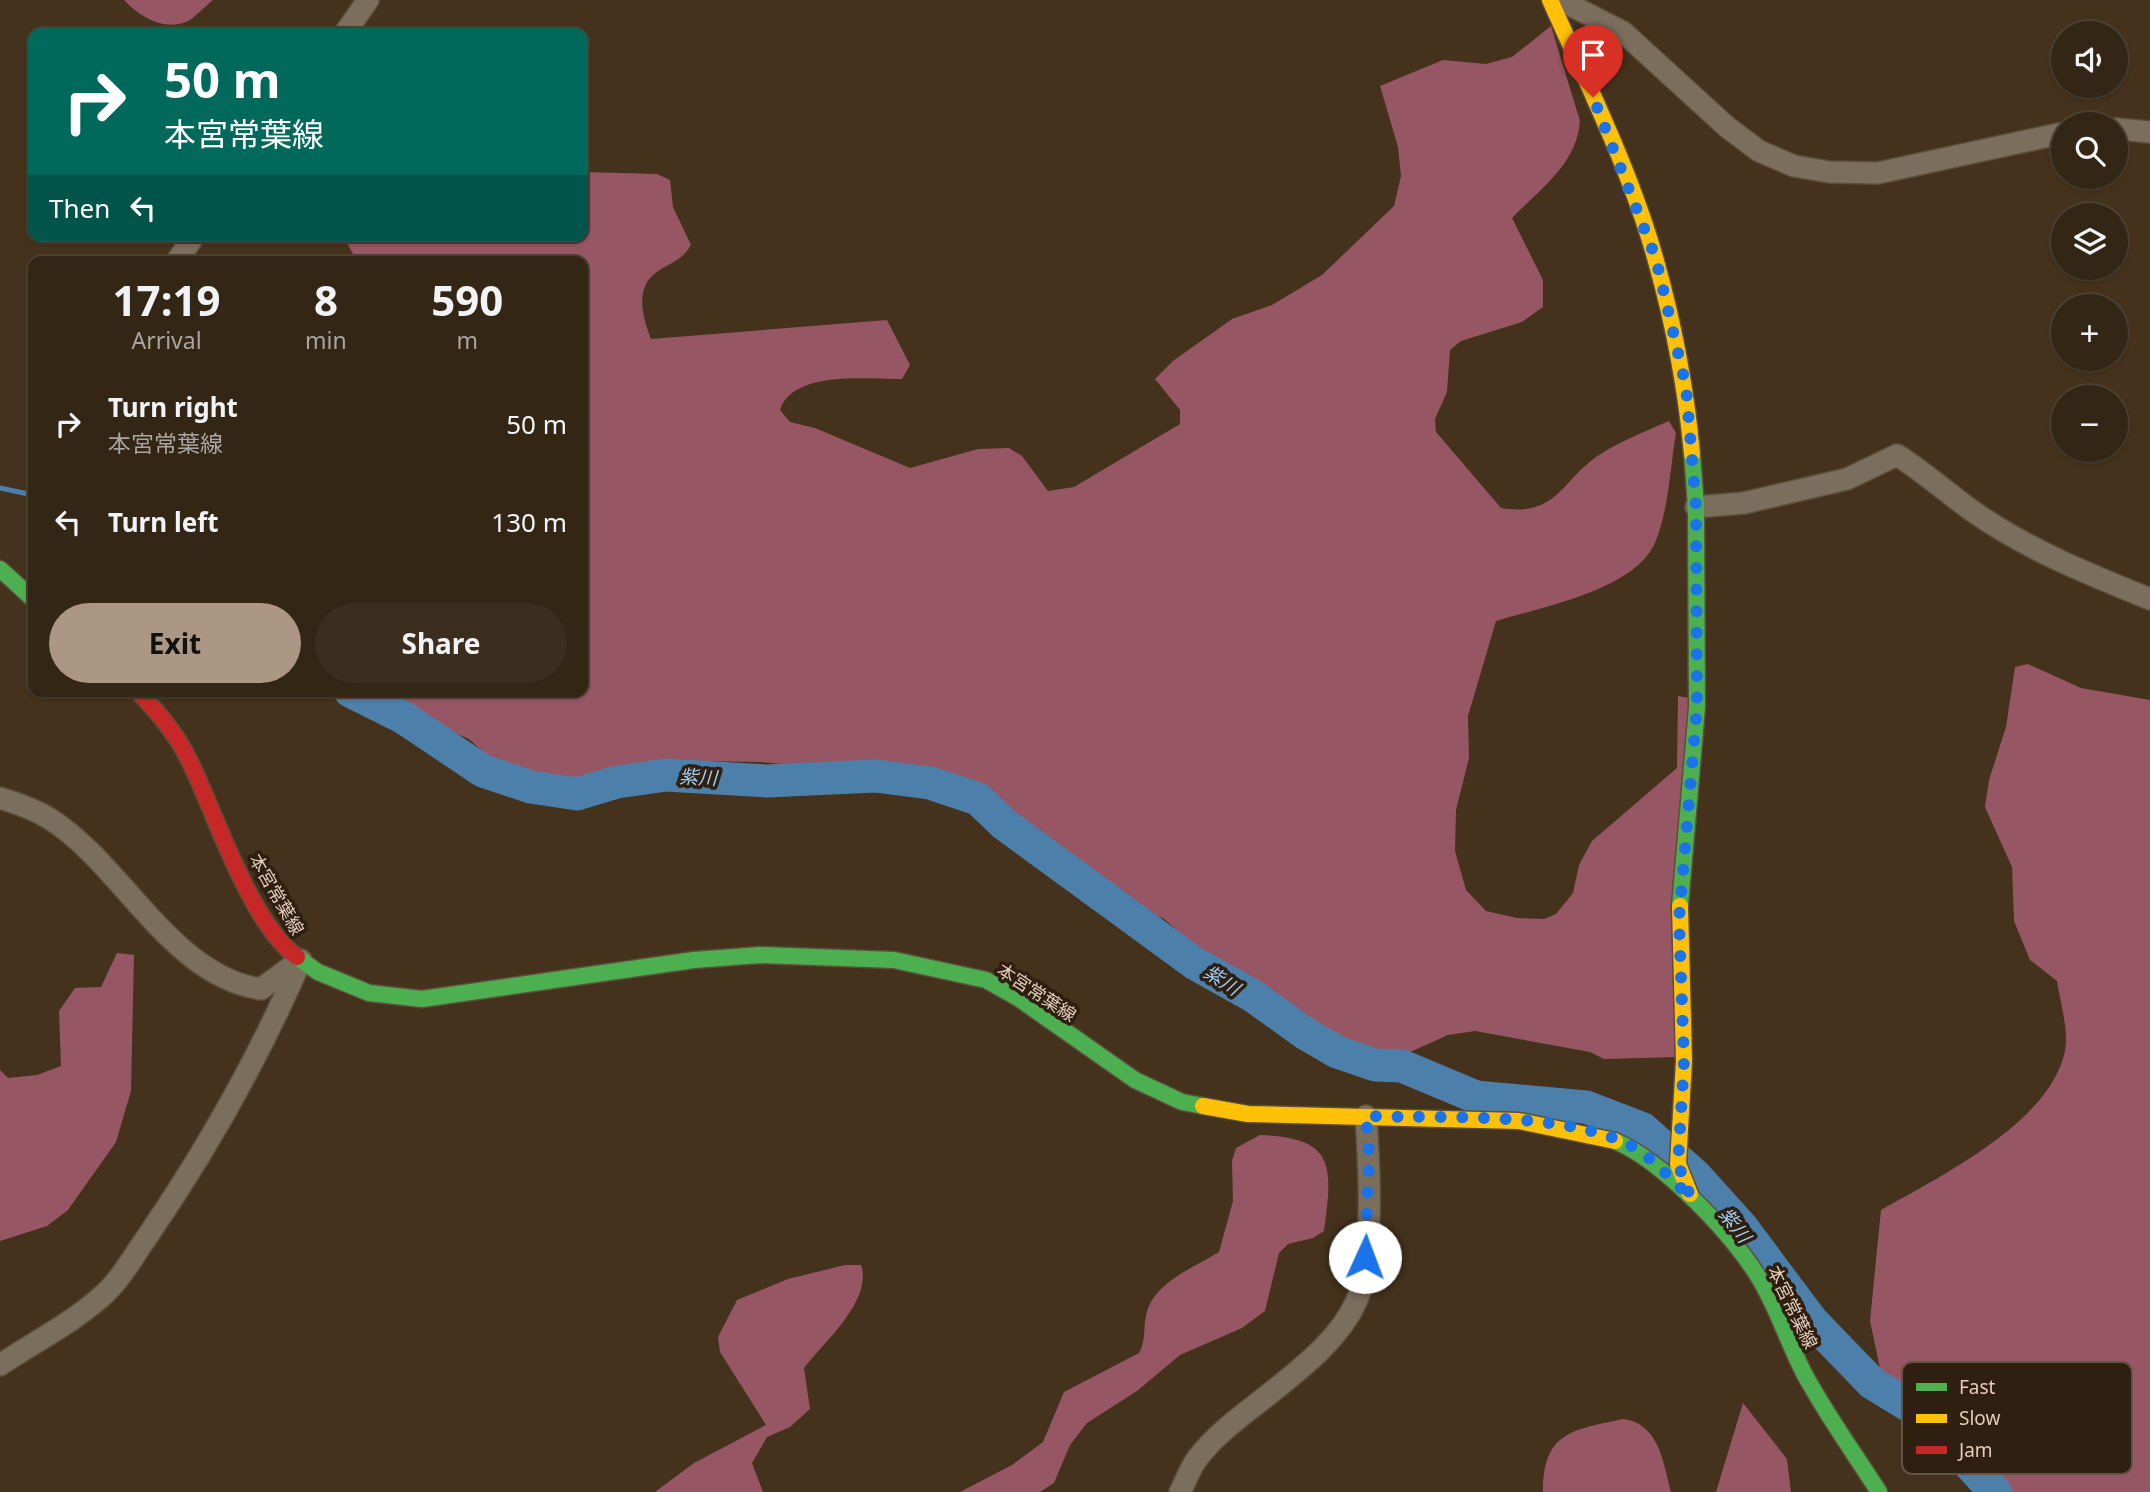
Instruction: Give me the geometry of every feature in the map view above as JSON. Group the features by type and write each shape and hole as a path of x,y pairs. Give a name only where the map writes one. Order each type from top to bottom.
{"main road":[{"path":"1550,0 1614,146 1656,259 1686,387 1696,507 1697,707 1679,919 1684,1061 1678,1164 1691,1198"},
{"path":"0,569 28,594"},
{"name":"本宮常葉線","path":"144,697 167,722 188,758 247,888 271,930 286,948 301,960 344,985 369,993 422,999 694,960 760,955 894,960 986,980 1135,1080 1182,1101 1248,1114 1519,1121 1593,1134 1635,1149 1691,1198 1745,1255 1763,1284 1809,1383 1879,1492"}],"street":[{"path":"348,28 368,0"},
{"path":"1560,0 1623,32 1727,127 1759,151 1794,166 1829,172 1878,173 2051,136"},
{"path":"2128,130 2150,132"},
{"path":"1696,507 1744,503 1847,479 1898,455 1971,510 2026,544 2068,566 2150,599"},
{"path":"0,798 50,819 105,867 181,948 220,978 237,986 261,989 301,960"},
{"path":"0,1365 101,1297 119,1277 166,1209 235,1091 281,1007 301,960"},
{"path":"1180,1492 1197,1459 1222,1432 1307,1362 1334,1334 1356,1301 1365,1257 1369,1157 1366,1116"}],"shaded area":[{"path":"124,0 213,0 186,22 169,25 144,16"},
{"path":"1551,26 1580,121 1572,150 1565,163 1512,218 1543,280 1543,307 1522,322 1461,341 1450,350 1447,392 1435,419 1436,432 1501,508 1519,509 1546,502 1596,457 1622,442 1669,421 1676,433 1660,530 1644,559 1608,585 1561,603 1496,621 1468,716 1469,758 1456,810 1455,851 1466,890 1486,911 1517,918 1544,919 1556,914 1573,893 1579,865 1592,841 1677,768 1678,696 1695,699 1678,1057 1604,1059 1590,1052 1475,1031 1448,1035 1399,1057 1372,1057 1279,1006 1257,985 1209,958 1164,919 1103,892 1076,860 1028,830 976,784 963,779 760,762 700,761 632,772 583,805 540,804 469,739 441,727 407,704 390,697 588,697 588,256 354,256 346,242 588,242 588,172 657,174 670,180 673,207 691,245 683,256 652,276 644,290 642,307 651,339 887,320 910,365 902,379 833,379 799,388 787,397 780,410 790,422 815,428 910,468 978,449 1009,448 1022,456 1048,491 1074,487 1180,424 1180,410 1155,379 1173,361 1232,319 1272,305 1322,275 1394,206 1401,176 1398,147 1380,86 1443,60 1486,64 1512,57"},
{"path":"2028,664 2081,688 2150,700 2150,1492 1995,1492 1980,1474 2132,1474 2132,1362 1902,1362 1902,1392 1881,1373 1870,1321 1881,1210 1961,1164 2016,1124 2038,1101 2055,1077 2065,1051 2065,1025 2057,981 2030,960 2014,921 2012,867 1985,807 1989,780 2006,727 2015,667"},
{"path":"117,953 134,955 131,1091 116,1142 68,1210 47,1226 0,1241 0,1070 8,1078 37,1075 61,1066 59,1011 75,988 101,987"},
{"path":"1260,1135 1285,1137 1316,1149 1324,1159 1328,1189 1324,1231 1313,1238 1288,1244 1279,1253 1265,1311 1242,1328 1180,1355 1137,1391 1087,1423 1070,1445 1054,1483 1040,1492 960,1492 1012,1465 1043,1442 1064,1392 1139,1353 1146,1316 1156,1294 1175,1278 1219,1252 1233,1201 1232,1161 1236,1148"},
{"path":"845,1265 861,1265 863,1278 860,1292 844,1320 804,1368 810,1409 790,1427 767,1437 752,1463 763,1492 655,1492 694,1463 766,1425 720,1352 718,1337 737,1300 788,1279"},
{"path":"1743,1403 1787,1459 1791,1492 1716,1492"},
{"path":"1623,1419 1635,1422 1652,1436 1662,1457 1671,1492 1543,1492 1544,1472 1555,1445 1575,1431"}],"waterway":[{"path":"0,488 28,494"},
{"name":"紫川","path":"362,697 404,718 483,771 531,787 577,794 617,782 666,775 767,781 875,776 930,783 978,799 1004,824 1194,963 1253,996 1306,1034 1337,1052 1375,1065 1402,1066 1476,1097 1586,1107 1643,1129 1695,1175 1741,1226 1812,1321 1872,1383 1902,1401"},
{"name":"紫川","path":"1978,1474 1995,1492"}],"traffic: fast":[{"path":"1680,906 1697,707 1696,507 1692,454"},
{"path":"0,569 28,594"},
{"path":"297,957 318,972 369,993 422,999 694,960 760,955 894,960 986,980 1018,998 1135,1080 1182,1102 1203,1106"},
{"path":"1615,1141 1634,1151 1676,1183 1736,1245 1769,1296 1810,1384 1879,1492"}],"traffic: slow":[{"path":"1550,0 1608,129 1646,228 1674,333 1692,454"},
{"path":"1680,906 1684,1061 1678,1164 1690,1194"},
{"path":"1203,1106 1248,1114 1519,1121 1615,1141"}],"traffic: jam":[{"path":"143,697 184,750 249,894 280,941 297,957"}],"route":[{"path":"1365,1257 1369,1157 1366,1116 1519,1121 1558,1126 1605,1137 1635,1149 1691,1198 1678,1164 1684,1061 1679,919 1697,707 1696,507 1686,387 1656,259 1593,97"}]}
